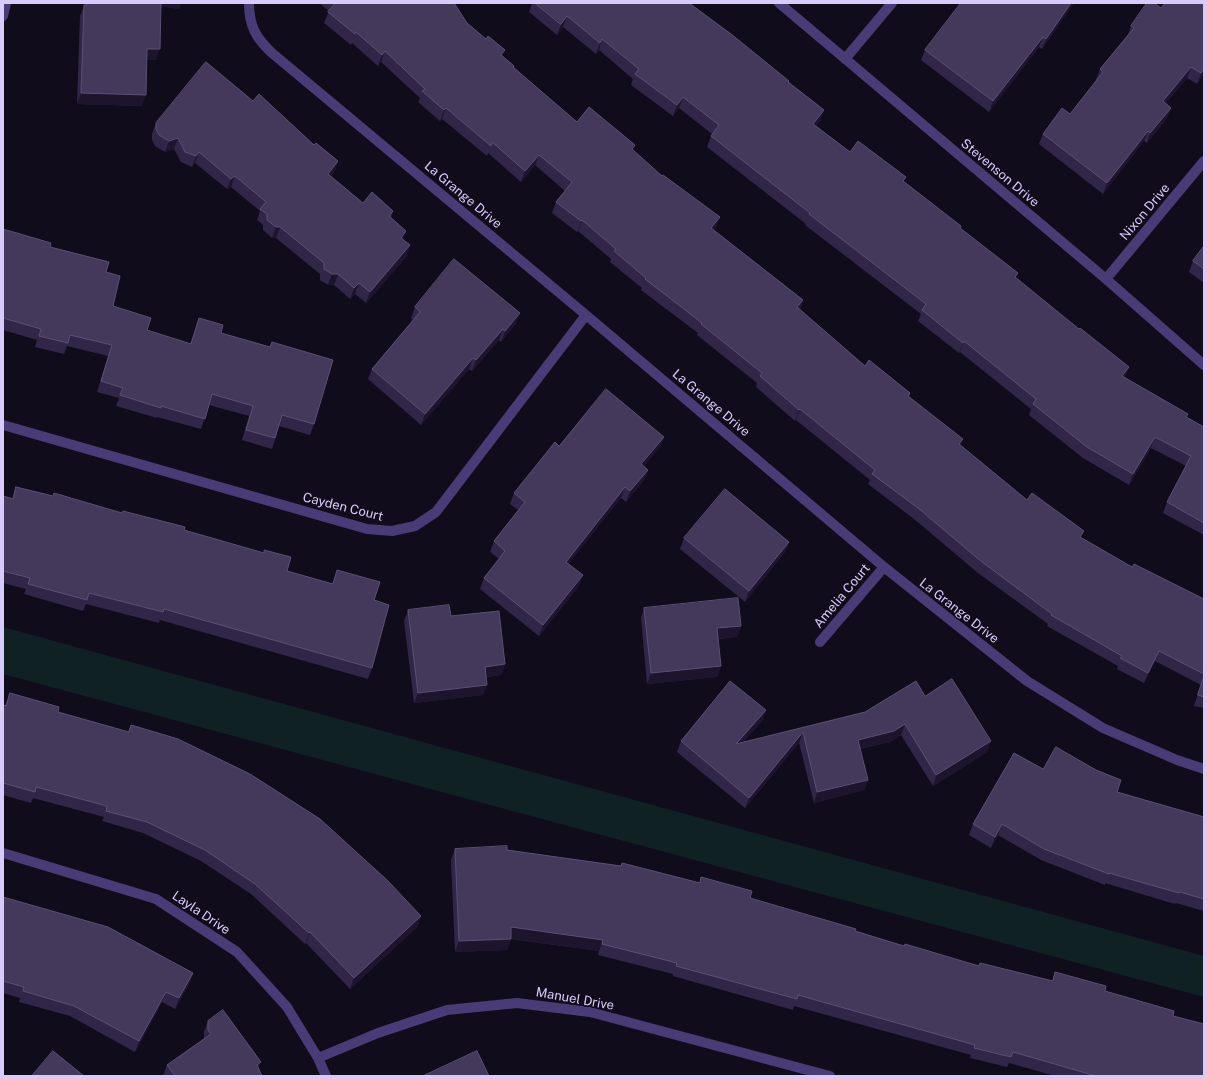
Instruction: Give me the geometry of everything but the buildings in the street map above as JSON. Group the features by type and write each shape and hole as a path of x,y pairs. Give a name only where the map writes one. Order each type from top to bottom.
{"street":[{"path":"3,16 6,3"},
{"name":"La Grange Drive","path":"249,3 249,14 253,29 261,42 272,53 586,315 884,567 1027,681 1103,728 1177,760 1204,769"},
{"name":"Stevenson Drive","path":"779,3 1106,279 1204,365"},
{"path":"845,59 892,3"},
{"name":"Nixon Drive","path":"1106,279 1204,161"},
{"name":"Cayden Court","path":"3,424 368,529 392,531 415,526 436,512 586,315"},
{"name":"Amelia Court","path":"820,642 884,567"},
{"name":"Layla Drive","path":"3,852 156,899 237,952 287,1007 318,1058 326,1076"},
{"name":"Manuel Drive","path":"318,1058 378,1033 447,1010 517,1003 590,1012 830,1076"}],"shaded area":[{"path":"3,627 1204,956 1204,997 3,674"}]}
